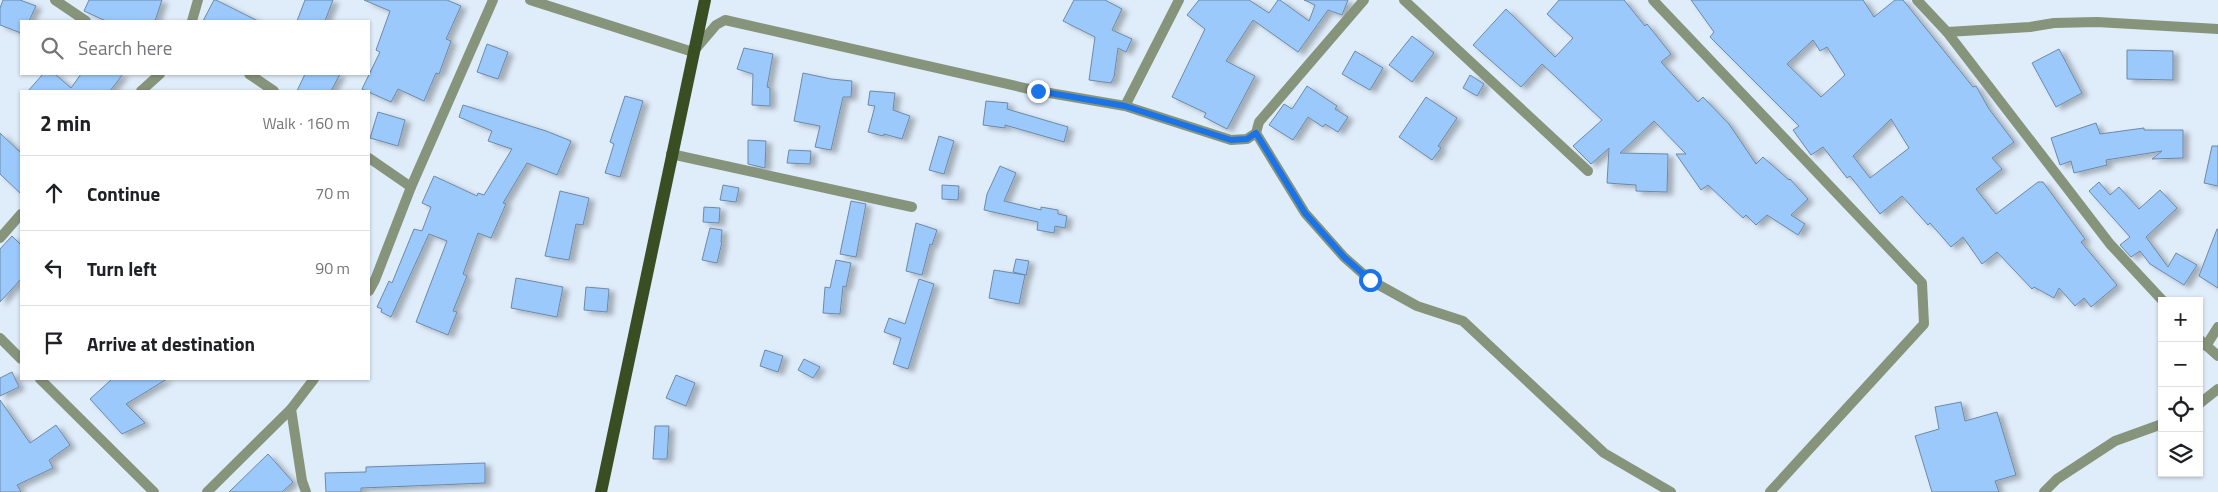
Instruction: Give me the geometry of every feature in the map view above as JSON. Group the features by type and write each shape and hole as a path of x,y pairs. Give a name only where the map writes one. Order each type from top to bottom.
{"main road":[{"path":"601,492 704,0"}],"street":[{"path":"55,0 85,20"},
{"path":"192,20 198,0"},
{"path":"370,289 411,187 493,0"},
{"path":"530,0 693,52 716,25 726,20 1038,91 1125,106 1231,140 1247,139 1256,133 1259,122 1364,0"},
{"path":"1125,106 1179,0"},
{"path":"1404,0 1588,171"},
{"path":"1653,0 1922,283 1924,324 1770,492"},
{"path":"1917,0 1946,32 2110,244 2159,297"},
{"path":"1946,32 2030,27 2054,23 2097,22 2218,29"},
{"path":"142,90 159,75"},
{"path":"250,75 273,90"},
{"path":"1256,133 1305,213 1344,257 1370,280 1416,306 1463,320 1604,453 1671,492"},
{"path":"671,154 912,207"},
{"path":"370,159 411,187"},
{"path":"0,238 20,215"},
{"path":"2218,327 2203,342 2218,356"},
{"path":"0,338 20,359"},
{"path":"41,380 154,492"},
{"path":"207,492 291,409 313,380"},
{"path":"2203,401 2218,389"},
{"path":"291,409 302,481 306,492"},
{"path":"2044,492 2056,479 2115,441 2158,425"}],"building":[{"path":"3,0 20,0 36,6 29,20 20,20 20,33 0,25 0,8"},
{"path":"89,0 162,0 155,20 104,20 84,11"},
{"path":"214,0 216,0 256,20 204,20"},
{"path":"305,0 333,0 325,20 297,20"},
{"path":"364,0 447,0 461,6 446,39 451,41 439,74 436,73 424,101 398,89 391,102 370,93 370,90 362,89 380,52 376,50 390,11"},
{"path":"1074,0 1105,0 1122,9 1112,30 1132,39 1126,52 1118,48 1114,77 1111,83 1089,80 1095,37 1063,21"},
{"path":"1199,0 1249,0 1269,13 1278,0 1280,0 1309,21 1315,5 1304,0 1348,0 1342,15 1328,10 1298,52 1253,20 1226,61 1255,76 1227,129 1204,117 1206,113 1172,97 1205,29 1187,15"},
{"path":"1559,0 1624,0 1645,26 1647,24 1671,54 1661,62 1698,102 1703,97 1729,124 1756,164 1763,157 1790,179 1808,199 1791,215 1805,224 1798,235 1767,215 1756,225 1746,215 1743,218 1708,185 1701,190 1676,154 1686,154 1654,121 1620,153 1668,154 1667,192 1636,191 1636,185 1607,183 1609,148 1591,164 1573,146 1602,120 1542,64 1521,87 1473,45 1506,9 1555,57 1573,38 1547,14"},
{"path":"1691,0 1863,0 1874,17 1895,0 1903,0 1973,87 1976,86 1989,109 2014,142 1992,158 2002,169 1976,189 1996,214 2038,182 2043,182 2085,239 2081,242 2117,285 2091,307 2084,298 2075,306 2059,288 2054,298 2034,287 2032,289 1997,252 1982,264 1963,237 1951,247 1902,196 1880,214 1850,176 1847,178 1823,147 1811,155 1793,130 1799,126 1710,37 1714,32","holes":["1813,40 1820,51 1827,47 1845,75 1821,97 1787,64","1891,119 1909,148 1870,178 1853,156"]},
{"path":"1412,36 1434,53 1412,82 1389,65"},
{"path":"487,44 508,52 498,79 477,72"},
{"path":"744,48 773,54 767,87 770,88 770,106 752,105 753,74 737,69"},
{"path":"2059,49 2082,93 2056,107 2032,63"},
{"path":"2127,50 2173,51 2173,80 2127,79"},
{"path":"1355,51 1383,68 1370,90 1342,74"},
{"path":"803,73 852,81 851,97 843,97 831,150 815,147 820,126 794,121"},
{"path":"42,75 56,75 71,88 80,75 122,75 111,90 29,90"},
{"path":"305,75 339,75 332,90 297,90"},
{"path":"1470,75 1484,84 1477,96 1463,88"},
{"path":"1307,86 1337,106 1335,109 1348,117 1338,132 1325,124 1323,127 1308,117 1293,140 1269,125 1284,104 1292,109"},
{"path":"870,91 895,93 893,110 910,116 902,139 868,132 875,106 868,105"},
{"path":"625,96 643,101 620,177 605,173 614,144 610,142"},
{"path":"1426,97 1457,118 1438,146 1441,148 1432,160 1399,137"},
{"path":"986,101 1008,103 1007,109 1068,127 1064,142 1005,125 1005,128 983,125"},
{"path":"463,105 546,131 571,141 557,175 527,163 503,203 506,204 491,238 478,233 463,274 467,276 453,311 457,312 448,335 416,322 447,241 429,234 391,317 381,312 382,309 377,307 389,281 392,283 414,229 422,231 431,207 422,203 434,176 477,196 478,193 484,195 512,149 488,141 492,131 459,117"},
{"path":"378,112 405,120 398,146 370,138"},
{"path":"2096,123 2100,134 2144,128 2144,130 2183,130 2183,158 2152,159 2162,151 2106,160 2107,165 2074,173 2071,161 2060,165 2051,138"},
{"path":"0,133 20,152 20,193 0,174"},
{"path":"939,136 954,141 944,174 929,170"},
{"path":"748,140 766,141 765,168 748,164"},
{"path":"2212,146 2218,146 2218,186 2204,183"},
{"path":"789,150 811,151 810,164 787,163"},
{"path":"1000,166 1016,173 1004,201 1041,210 1041,207 1058,210 1058,214 1067,216 1065,228 1055,226 1054,233 1037,230 1038,222 984,210 987,194"},
{"path":"2099,182 2110,195 2119,187 2139,209 2160,190 2177,208 2146,237 2168,267 2176,253 2197,265 2184,285 2150,264 2140,251 2131,257 2120,245 2130,237 2089,191"},
{"path":"723,185 739,188 736,202 720,200"},
{"path":"942,185 959,186 958,200 942,199"},
{"path":"560,191 589,198 583,225 576,224 569,260 545,256"},
{"path":"851,201 866,204 856,257 840,254"},
{"path":"704,207 720,208 719,223 703,222"},
{"path":"916,223 937,230 932,245 930,244 922,275 906,271"},
{"path":"710,228 722,230 722,242 717,263 702,260"},
{"path":"2218,229 2218,288 2199,276"},
{"path":"12,236 20,244 20,280 0,302 0,249"},
{"path":"1016,259 1029,261 1026,275 1013,272"},
{"path":"836,260 851,263 846,287 843,286 840,314 823,313 825,287 830,288"},
{"path":"994,270 1025,275 1019,304 989,298"},
{"path":"516,278 563,287 557,317 511,308"},
{"path":"919,279 934,284 908,369 893,364 901,338 884,332 889,318 905,324"},
{"path":"586,287 609,289 607,312 584,310"},
{"path":"765,350 783,356 778,372 760,366"},
{"path":"804,359 820,367 813,378 798,370"},
{"path":"12,372 19,387 0,396 0,378"},
{"path":"676,375 695,383 686,406 666,398"},
{"path":"111,380 165,380 126,404 145,423 122,434 90,399"},
{"path":"0,400 30,443 56,425 70,445 49,460 53,468 17,485 21,492 0,492"},
{"path":"1961,402 1965,421 1997,412 2016,475 1995,481 1999,492 1932,492 1915,436 1939,429 1935,407"},
{"path":"655,426 669,426 667,459 653,459"},
{"path":"268,454 293,482 282,492 229,492"},
{"path":"485,463 485,483 361,488 361,492 326,492 325,473 366,472 366,467"}],"route":[{"path":"1038,91 1125,106 1231,140 1247,139 1256,133 1305,213 1344,257 1370,280"}]}
